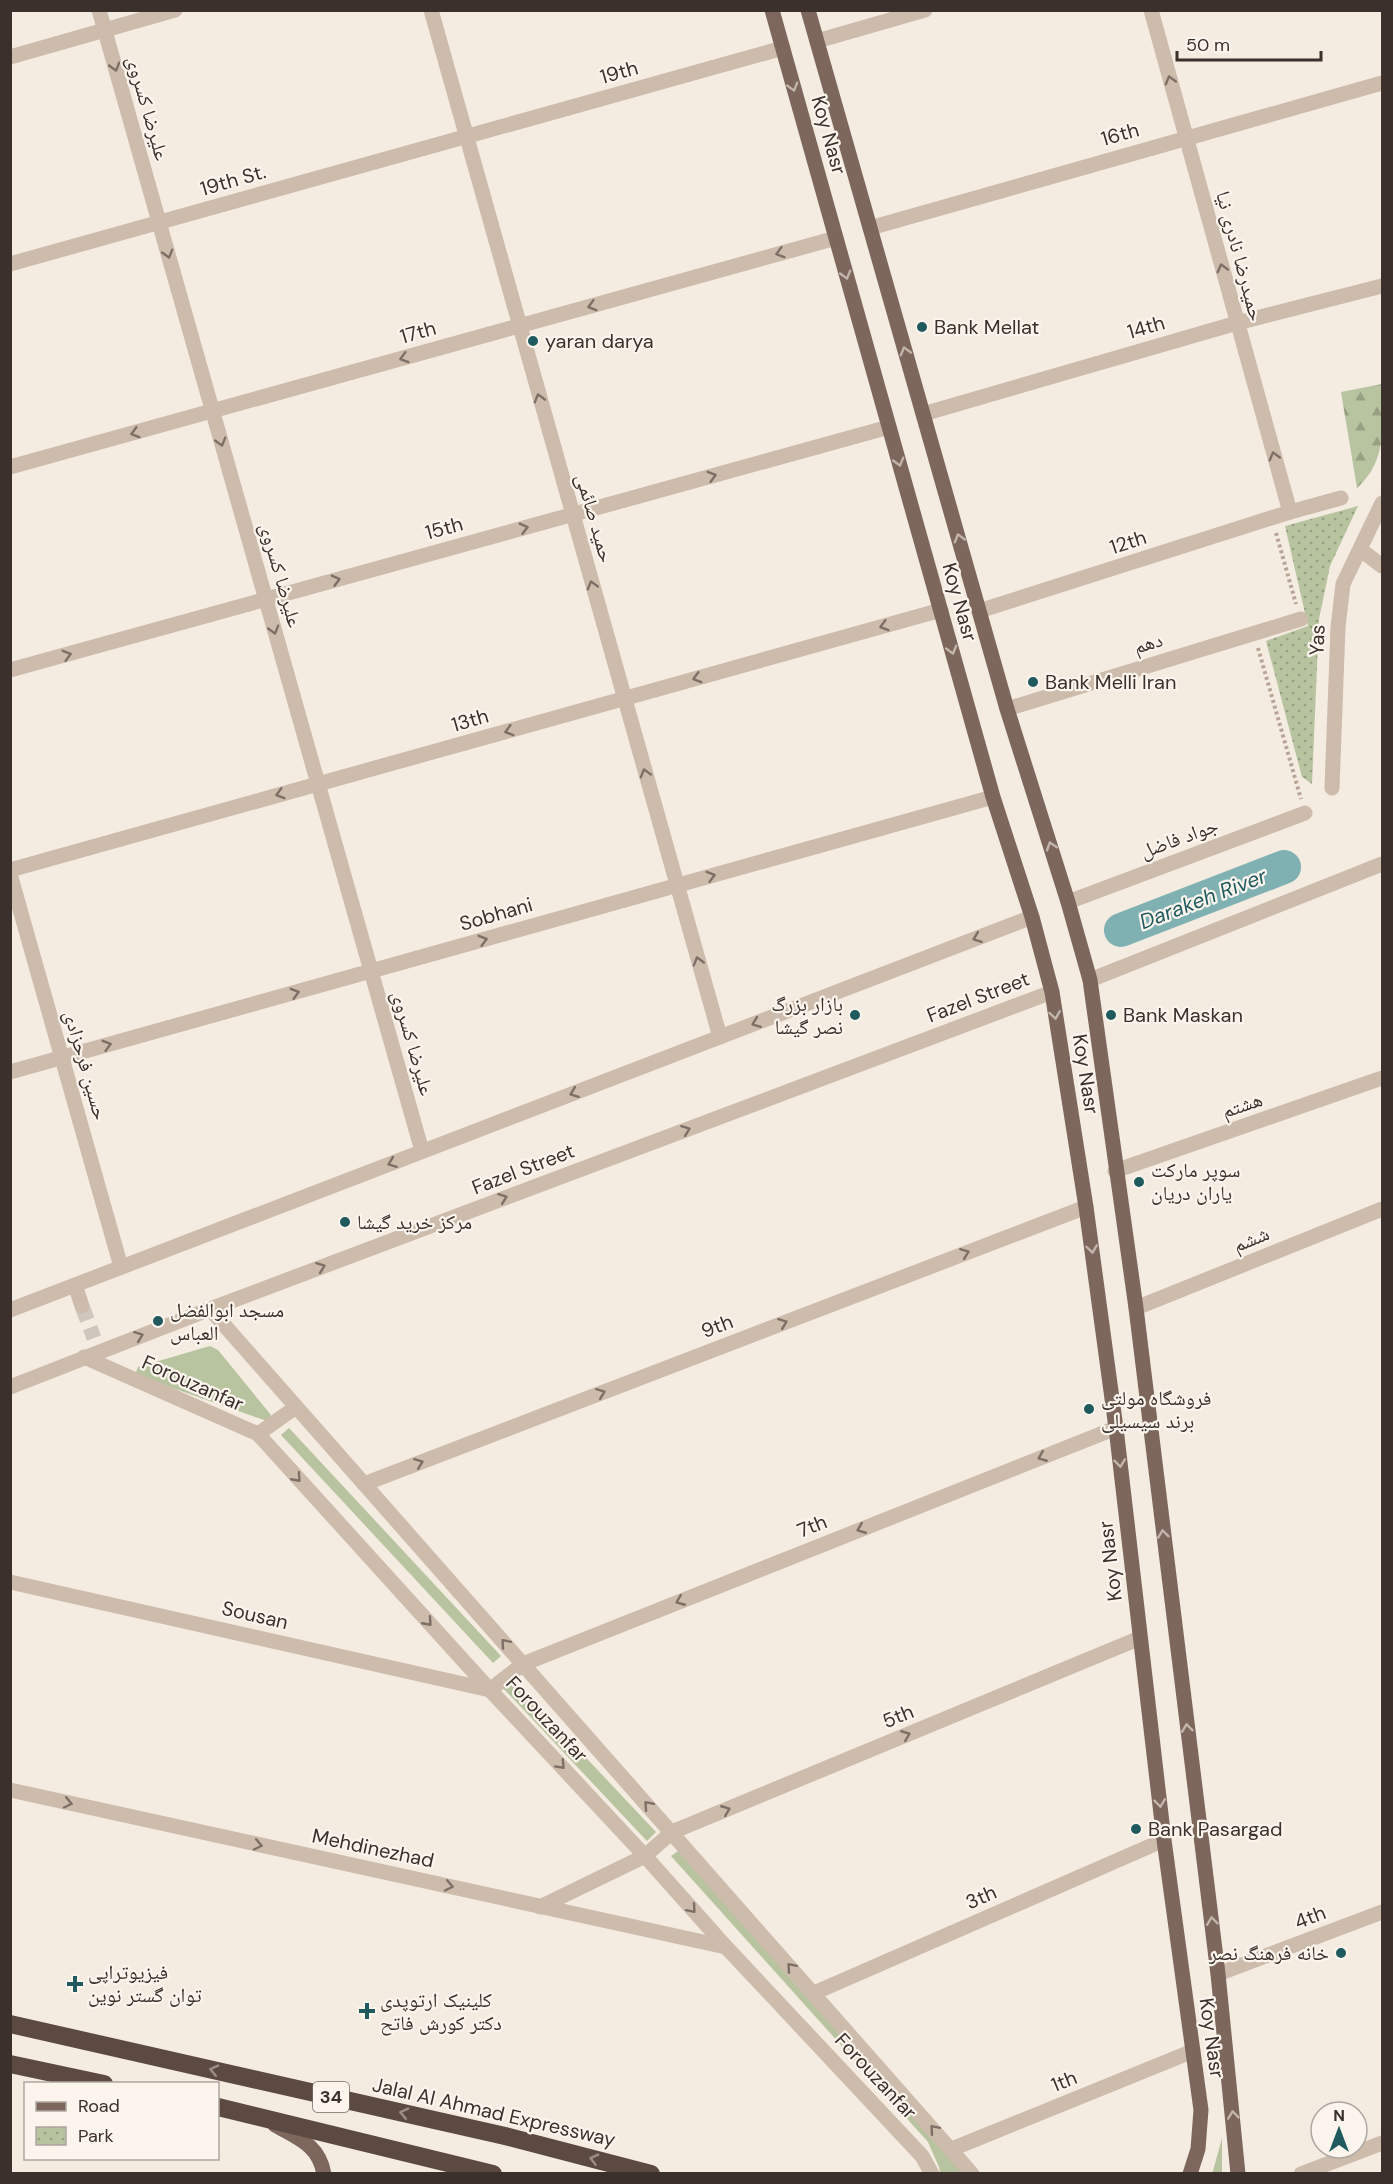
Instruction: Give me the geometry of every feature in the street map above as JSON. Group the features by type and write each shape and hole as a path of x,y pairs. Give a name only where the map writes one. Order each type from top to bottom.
{"highway":[{"name":"Jalal Al Ahmad Expressway","path":"10,2024 505,2136 651,2174"},
{"path":"10,2064 95,2082"},
{"name":"34","path":"219,2107 493,2174"}],"main road":[{"name":"Koy Nasr","path":"772,10 993,797 1032,917 1052,992 1086,1207 1116,1428 1164,1840 1201,2110 1198,2149 1190,2174"},
{"name":"Koy Nasr","path":"808,10 1007,709 1068,902 1090,980 1136,1308 1218,1974 1238,2174"},
{"path":"259,2116 304,2141 322,2161 324,2174"}],"street":[{"name":"علیرضا کسروی","path":"99,10 422,1152"},
{"path":"10,57 175,10"},
{"name":"حمید صائمی","path":"430,10 720,1037"},
{"path":"817,41 925,10"},
{"name":"حمیدرضا نادری نیا","path":"1151,10 1290,512"},
{"name":"19th","path":"466,137 783,48"},
{"name":"16th","path":"870,228 1383,83"},
{"name":"19th St.","path":"10,264 466,137"},
{"name":"17th","path":"10,467 836,238"},
{"name":"14th","path":"923,414 1237,323 1383,286"},
{"name":"15th","path":"10,670 889,427"},
{"name":"12th","path":"980,611 1290,512 1341,498"},
{"name":"Yas","path":"1332,788 1338,627 1343,584 1383,503"},
{"path":"1361,550 1383,566"},
{"name":"13th","path":"10,872 941,610"},
{"name":"دهم","path":"1007,709 1301,619"},
{"name":"Sobhani","path":"10,1072 993,797"},
{"name":"جواد فاضل","path":"1068,902 1305,813"},
{"path":"1090,980 1383,864"},
{"name":"حسین فرحزادی","path":"10,872 121,1267"},
{"path":"10,1310 1032,917"},
{"name":"Fazel Street","path":"10,1386 1052,992"},
{"name":"هشتم","path":"1115,1171 1383,1078"},
{"name":"9th","path":"364,1484 1086,1207"},
{"name":"ششم","path":"1136,1308 1383,1209"},
{"path":"75,1285 82,1306"},
{"name":"Forouzanfar","path":"210,1309 972,2174"},
{"path":"84,1357 97,1344 94,1338"},
{"name":"Forouzanfar","path":"84,1357 258,1434 726,1947 922,2156 932,2174"},
{"path":"258,1434 296,1407"},
{"name":"7th","path":"490,1690 523,1664 1116,1428"},
{"name":"Sousan","path":"10,1582 490,1690"},
{"name":"5th","path":"540,1906 645,1856 672,1832 1140,1638"},
{"name":"Mehdinezhad","path":"10,1790 726,1947"},
{"name":"3th","path":"814,1993 1164,1840"},
{"name":"4th","path":"1218,1974 1383,1912"},
{"name":"1th","path":"952,2149 1193,2051"},
{"path":"1301,2174 1383,2143"}],"path":[{"path":"1272,519 1301,619"},
{"path":"1254,633 1305,813"}],"green space":[{"path":"1382,384 1383,426 1379,453 1374,466 1357,488 1341,392"},
{"path":"1358,506 1330,566 1319,619 1312,784 1302,777 1266,641 1308,626 1285,526"},
{"path":"210,1346 218,1350 271,1415 267,1421 135,1375 138,1367"},
{"path":"289,1428 501,1656 493,1663 281,1435"},
{"path":"511,1678 656,1832 647,1841 502,1687"},
{"path":"681,1849 976,2173 940,2173 928,2142 671,1856"},
{"path":"1222,2138 1222,2173 1212,2173 1213,2171"}],"waterway":[{"name":"Darakeh River","path":"1121,930 1284,867"}],"tunnel":[{"path":"82,1306 94,1338"}],"place":[{"name":"Bank Mellat","path":"922,327"},
{"name":"yaran darya","path":"533,341"},
{"name":"Bank Melli Iran","path":"1033,682"},
{"name":"بازار بزرگ نصر گیشا","path":"855,1015"},
{"name":"Bank Maskan","path":"1111,1015"},
{"name":"سوپر مارکت یاران دریان","path":"1139,1182"},
{"name":"مرکز خرید گیشا","path":"345,1222"},
{"name":"مسجد ابوالفضل العباس","path":"158,1321"},
{"name":"فروشگاه مولتی برند سیسیلی","path":"1089,1409"},
{"name":"Bank Pasargad","path":"1136,1829"},
{"name":"خانه فرهنگ نصر","path":"1341,1953"},
{"name":"فیزیوتراپی توان گستر نوین","path":"75,1984"},
{"name":"کلینیک ارتوپدی دکتر کورش فاتح","path":"367,2011"}]}
